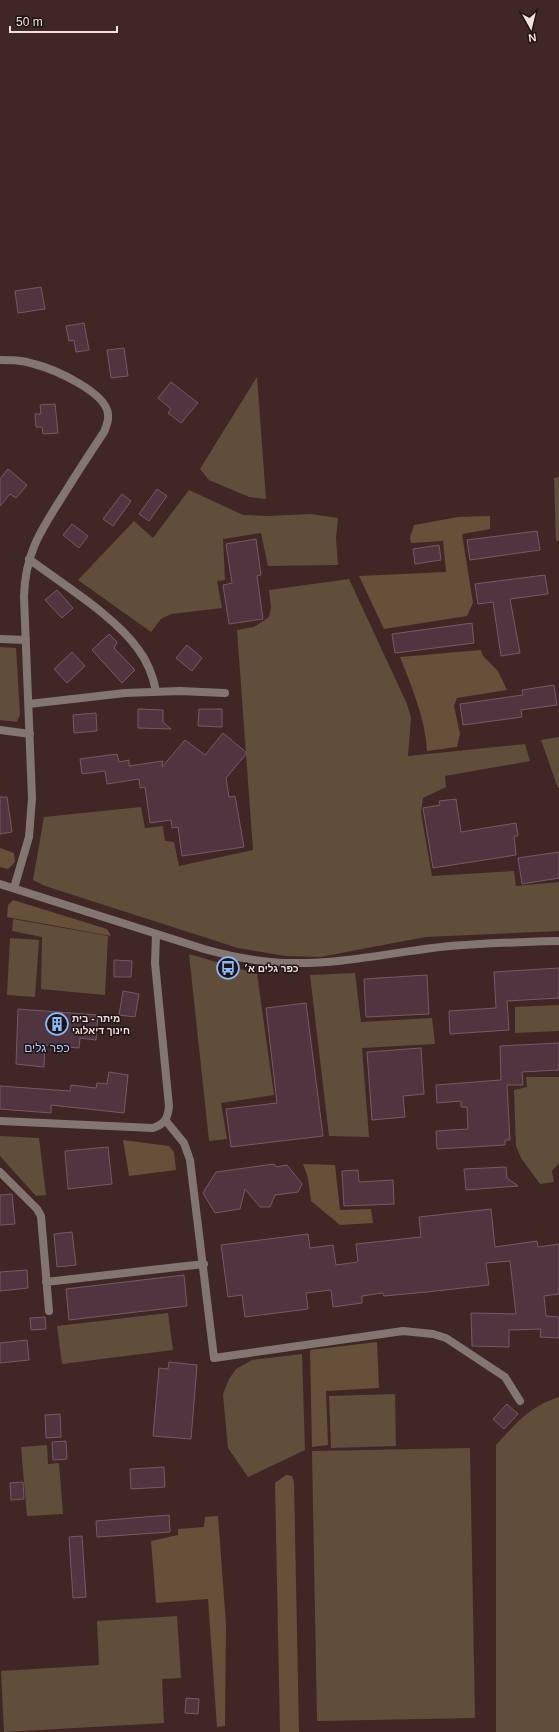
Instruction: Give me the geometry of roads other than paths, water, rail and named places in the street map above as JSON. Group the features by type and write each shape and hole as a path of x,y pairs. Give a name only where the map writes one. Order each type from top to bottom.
{"street":[{"path":"0,360 17,360 35,364 57,372 75,381 96,396 104,404 108,413 107,425 104,432 40,532 29,559 24,580 30,734 31,818 23,858 14,888"},
{"path":"29,559 94,607 138,648 152,674 156,691"},
{"path":"0,639 26,640"},
{"path":"29,704 92,696 156,691 225,693"},
{"path":"0,730 30,734"},
{"path":"0,884 156,934 228,955 269,962 290,963 337,961 464,945 559,941"},
{"path":"0,1121 153,1128 161,1126 166,1121 169,1106 155,963 156,934"},
{"path":"166,1121 184,1143 190,1160 204,1264 214,1358 403,1331 433,1334 446,1338 505,1377 520,1402"},
{"path":"0,1172 37,1209 41,1216 49,1311"},
{"path":"46,1282 204,1264"}],"place":[{"name":"כפר גלים א׳","path":"228,968"},
{"name":"מיתר - בית חינוך דיאלוגי","path":"57,1024"}],"district":[{"name":"כפר גלים","path":"47,1048"}]}
